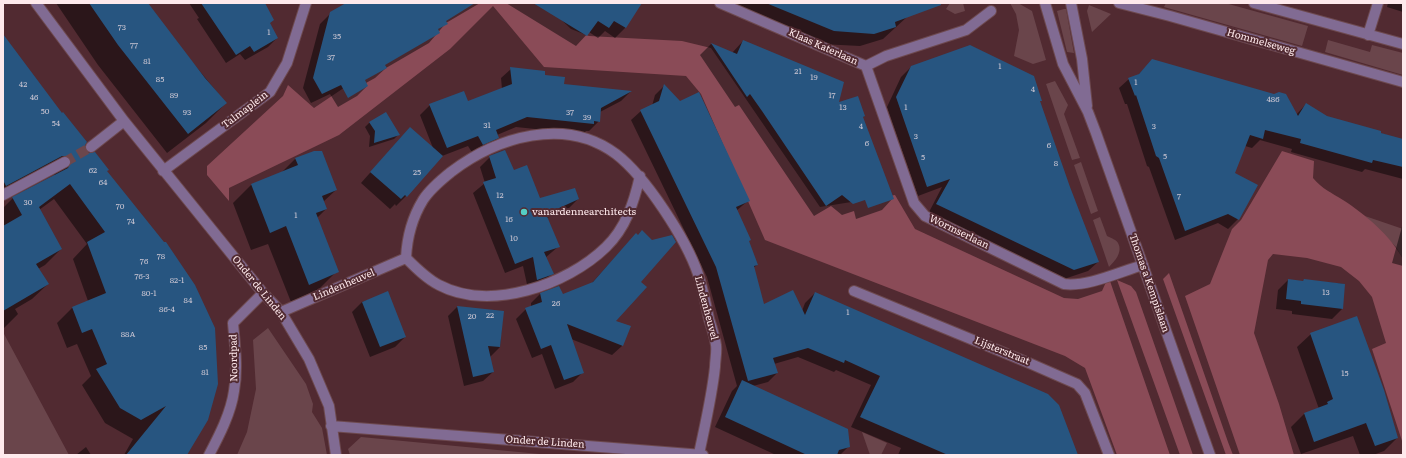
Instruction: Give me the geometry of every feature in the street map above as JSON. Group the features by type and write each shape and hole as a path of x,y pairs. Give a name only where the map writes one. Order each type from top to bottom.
{"street":[{"name":"Onder de Linden","path":"36,3 163,171 263,293 281,312 309,359 329,406 331,426 701,455"},
{"name":"Talmaplein","path":"163,171 270,92 287,63 306,3"},
{"name":"Klaas Katerlaan","path":"720,3 866,66 886,56 966,30 991,11"},
{"name":"Thomas a Kempislaan","path":"1045,3 1063,64 1088,112 1210,455"},
{"name":"Thomas a Kempislaan","path":"1071,3 1082,59 1088,112"},
{"name":"Hommelseweg","path":"1119,3 1403,82"},
{"path":"1254,3 1284,7 1403,44"},
{"path":"1368,34 1378,3"},
{"name":"Wormserlaan","path":"866,66 914,203 925,216 1064,284 1075,285 1085,283 1143,265"},
{"path":"91,147 124,121"},
{"name":"Lindenheuvel","path":"281,312 406,258 407,240 413,220 424,199 440,181 462,164 497,145 526,136 546,134 579,137 600,145 616,154 640,176 676,230 698,274 717,346 713,385 701,455"},
{"path":"3,195 65,162"},
{"path":"406,258 438,285 454,292 479,295 500,295 523,292 543,285 582,266 607,246 624,223 633,205 640,176"},
{"name":"Lijsterstraat","path":"854,290 1009,354 1077,384 1085,393 1109,455"},
{"name":"Noordpad","path":"209,455 217,440 234,392 236,358 233,323 263,293"},
{"path":"331,426 336,455"}],"shaded area":[{"path":"445,3 544,3 571,29 589,36 682,41 711,48 820,207 895,195 915,229 1064,298 1078,299 1102,291 1106,282 1110,281 1170,455 1117,455 1085,368 1065,356 765,240 701,94 686,76 544,67 493,6 450,49 339,135 229,188 229,201 207,175 207,166 283,96 288,85 314,108 354,81"},
{"path":"950,3 963,3 965,11 955,14 946,9"},
{"path":"1010,3 1018,3 1032,11 1046,60 1033,64 1014,56 1019,30 1016,14"},
{"path":"1166,3 1225,3 1308,26 1302,46 1164,7"},
{"path":"1089,5 1111,14 1092,32 1087,11"},
{"path":"1066,9 1074,53 1067,52 1057,11"},
{"path":"1328,40 1370,52 1372,45 1403,53 1403,75 1325,52"},
{"path":"1055,81 1068,105 1064,114 1080,158 1072,160 1046,84"},
{"path":"1282,151 1314,161 1313,178 1316,182 1360,212 1377,226 1398,250 1403,259 1403,444 1372,349 1386,343 1372,297 1359,281 1341,267 1307,258 1273,254 1268,260 1254,333 1279,404 1294,455 1240,455 1185,296 1210,284 1232,229 1241,220"},
{"path":"1081,162 1098,211 1091,214 1074,165"},
{"path":"1365,216 1403,229 1403,259 1396,247"},
{"path":"1100,217 1107,236 1118,243 1120,250 1118,256 1109,267 1093,220"},
{"path":"1169,273 1233,455 1226,455 1163,279"},
{"path":"1117,280 1131,286 1136,292 1193,455 1180,455"},
{"path":"268,328 306,384 313,404 312,412 322,428 327,455 237,455 247,432 256,389 253,340"},
{"path":"3,332 69,455 3,455"},
{"path":"862,432 887,443 881,455 870,455"},
{"path":"361,437 550,455 350,455 348,449"}],"building":[{"path":"89,3 148,3 205,78 227,103 188,134 118,45"},
{"path":"201,3 265,3 274,20 270,23 278,38 254,52 250,46 236,55"},
{"path":"346,3 475,3 446,21 448,24 438,29 440,33 385,65 387,68 365,80 368,86 348,98 341,85 322,94 313,78 330,12"},
{"path":"533,3 642,3 626,28 614,21 609,28 598,21 587,36"},
{"path":"766,3 941,3 941,5 895,22 896,27 874,34 834,31"},
{"path":"3,34 62,113 63,112 87,142 85,145 86,151 89,153 95,152 109,170 107,171 164,242 166,242 195,285 215,328 218,384 208,420 187,455 126,455 166,406 141,420 120,408 96,369 107,364 92,329 82,333 72,307 106,293 87,242 105,232 70,184 39,207 62,249 36,264 49,284 3,311 3,226 22,215 12,197 68,168 71,162 68,156 62,156 6,186 3,180"},
{"path":"743,40 844,82 839,102 858,96 865,116 863,117 894,199 868,208 865,200 853,204 842,195 826,206 762,111 750,94 747,97 711,43 737,54"},
{"path":"970,45 1034,76 1042,101 1040,101 1070,187 1099,262 1074,270 936,204 950,179 927,187 896,97 911,66"},
{"path":"1152,59 1274,94 1279,92 1286,94 1298,116 1306,103 1327,116 1381,131 1381,133 1403,139 1403,167 1373,160 1372,163 1300,143 1301,139 1265,130 1263,139 1250,135 1235,173 1258,185 1239,220 1228,214 1185,231 1159,158 1156,156 1136,95 1135,96 1128,78 1139,74"},
{"path":"510,67 545,71 545,75 565,77 564,84 632,91 601,108 600,122 594,121 594,124 527,117 496,130 499,138 483,145 478,136 447,148 429,104 464,91 468,101 512,84"},
{"path":"664,84 680,101 699,92 750,201 736,207 751,240 749,241 758,265 754,266 764,304 793,290 805,315 815,292 1048,394 1059,405 1078,455 948,455 860,417 880,376 845,360 844,363 808,348 773,358 778,373 748,381 716,267 640,110 659,101"},
{"path":"386,112 400,135 374,143 375,131 369,122"},
{"path":"410,127 443,156 407,197 405,195 401,199 370,172"},
{"path":"505,150 514,170 527,165 540,198 575,188 579,199 546,214 560,247 544,252 554,274 537,280 533,257 515,264 483,182 496,178 489,156"},
{"path":"314,151 322,151 337,190 322,196 327,209 316,213 339,272 309,285 286,226 270,233 251,184 298,165 295,158"},
{"path":"642,230 652,240 672,235 676,242 641,282 647,287 616,321 631,326 623,346 567,324 584,373 564,380 551,345 541,349 525,308 542,302 540,293 559,286 563,294 593,282 636,233 638,235"},
{"path":"1288,279 1303,281 1304,279 1345,284 1343,309 1301,304 1301,301 1286,299"},
{"path":"388,291 406,337 380,347 362,302"},
{"path":"457,306 504,311 500,347 488,346 494,372 473,377"},
{"path":"1357,316 1384,390 1398,438 1375,446 1366,423 1314,442 1304,413 1328,404 1327,402 1333,399 1310,333"},
{"path":"742,380 848,429 850,447 839,450 837,455 807,455 725,417"}],"tunnel":[{"path":"65,162 91,147"}],"place":[{"name":"vanardennearchitects","path":"524,212"}]}
